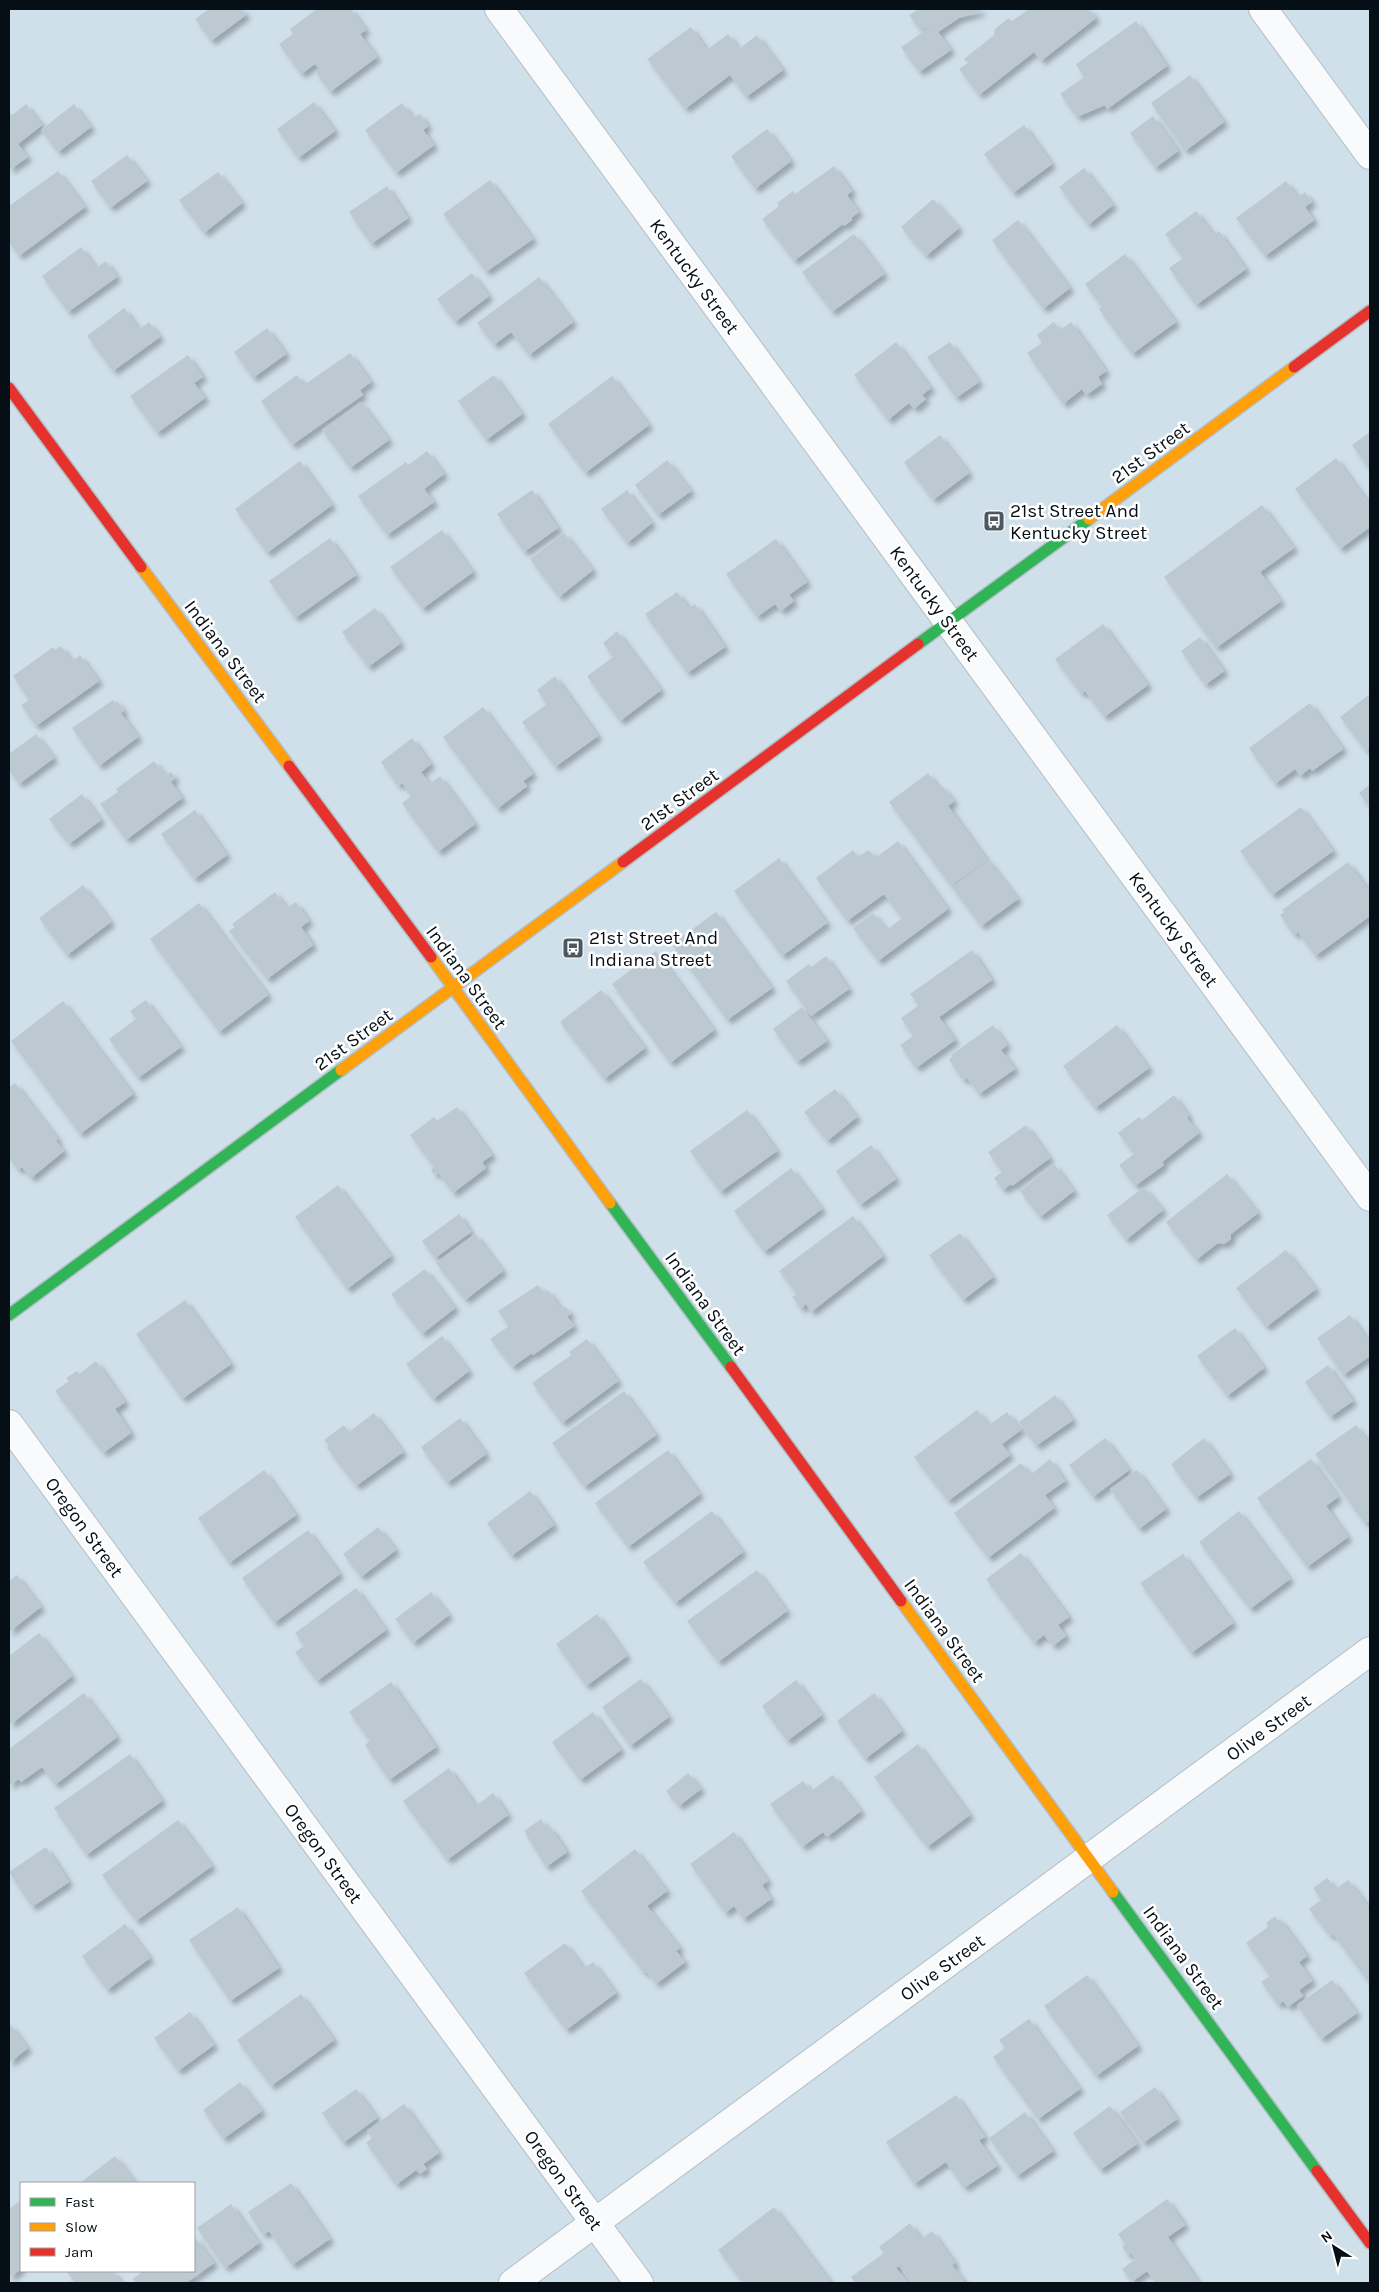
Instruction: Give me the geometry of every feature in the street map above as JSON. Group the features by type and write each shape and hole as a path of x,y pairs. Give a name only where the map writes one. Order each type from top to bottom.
{"street":[{"name":"Kentucky Street","path":"499,9 1370,1197"},
{"path":"1263,9 1370,155"},
{"name":"21st Street","path":"9,1315 1370,311"},
{"name":"Indiana Street","path":"9,388 453,987 1370,2243"},
{"name":"Oregon Street","path":"9,1424 639,2283"},
{"name":"Olive Street","path":"513,2283 1370,1651"}],"building":[{"path":"209,9 242,9 246,15 211,41 195,19"},
{"path":"317,9 351,9 366,30 360,34 377,57 330,92 315,71 319,69 315,64 301,74 279,44 293,34 290,29"},
{"path":"919,9 983,9 977,13 959,18 938,32 951,50 919,72 901,47 933,25 921,31 909,15"},
{"path":"1029,9 1089,9 1096,18 1041,61 1034,52 979,95 959,69 968,63 964,59 994,35 995,29 1009,18 1012,21"},
{"path":"1136,21 1167,66 1107,109 1105,105 1077,117 1060,94 1084,77 1076,64"},
{"path":"691,27 707,50 728,34 739,49 757,35 783,70 746,97 730,75 685,109 647,59"},
{"path":"1190,75 1224,122 1185,151 1151,103"},
{"path":"314,102 335,131 298,158 277,129"},
{"path":"402,103 413,118 420,114 428,126 423,130 434,145 396,173 365,130"},
{"path":"26,104 42,125 18,144 28,157 9,170 9,114 12,115"},
{"path":"74,104 91,127 58,152 41,130"},
{"path":"1153,116 1178,151 1155,168 1130,133"},
{"path":"1024,125 1052,164 1013,193 984,154"},
{"path":"767,129 791,161 755,189 731,156"},
{"path":"127,155 147,181 110,208 91,181"},
{"path":"834,166 852,191 847,195 859,212 851,218 852,220 844,226 843,224 794,261 762,219 779,206 777,203 793,191 795,194"},
{"path":"1084,168 1113,205 1088,225 1059,187"},
{"path":"58,171 85,207 19,256 9,242 9,206"},
{"path":"218,172 242,203 204,233 179,200"},
{"path":"490,180 533,239 486,272 443,214"},
{"path":"1286,181 1298,197 1305,192 1312,202 1305,207 1314,220 1265,256 1236,218"},
{"path":"387,186 408,218 371,244 349,212"},
{"path":"933,199 959,228 926,256 901,227"},
{"path":"1196,211 1214,235 1219,231 1246,269 1196,305 1169,268 1183,258 1165,234"},
{"path":"1018,220 1070,288 1043,309 992,240"},
{"path":"854,234 884,274 832,312 802,272"},
{"path":"81,247 96,268 106,261 117,277 68,312 42,276"},
{"path":"1125,254 1176,322 1132,354 1099,309 1102,307 1085,284"},
{"path":"472,273 489,296 455,322 437,299"},
{"path":"539,277 573,322 529,355 511,332 494,345 477,323"},
{"path":"124,308 139,329 149,322 160,337 113,371 87,336"},
{"path":"1054,322 1060,330 1071,322 1106,371 1098,377 1102,384 1086,395 1082,389 1063,404 1027,353 1042,343 1037,335"},
{"path":"267,328 286,354 253,378 234,352"},
{"path":"896,342 931,388 922,395 926,399 914,409 909,403 888,420 854,375"},
{"path":"950,342 979,382 956,398 927,357"},
{"path":"350,353 371,382 360,390 363,395 292,445 261,401 297,375 304,385"},
{"path":"188,355 203,377 194,383 205,398 157,433 130,396"},
{"path":"494,375 522,414 486,440 458,401"},
{"path":"612,376 649,425 585,473 548,424"},
{"path":"361,402 389,440 350,468 322,430"},
{"path":"1370,432 1370,470 1352,445"},
{"path":"940,435 969,473 933,500 904,462"},
{"path":"427,451 444,474 424,489 434,502 387,535 358,496 406,462 408,465"},
{"path":"1336,458 1370,505 1370,527 1340,549 1295,489"},
{"path":"667,460 691,491 658,515 635,485"},
{"path":"300,461 332,505 267,553 235,509"},
{"path":"532,490 558,528 524,552 497,514"},
{"path":"627,490 652,523 627,543 601,509"},
{"path":"1262,505 1294,548 1260,572 1281,601 1216,648 1164,577"},
{"path":"442,530 473,572 422,609 390,567"},
{"path":"564,533 593,570 559,597 530,559"},
{"path":"330,538 356,575 295,618 269,581"},
{"path":"776,539 807,582 789,595 794,601 781,611 775,604 757,617 726,574"},
{"path":"677,592 689,608 695,604 725,647 687,673 645,614"},
{"path":"375,608 401,643 368,667 342,632"},
{"path":"1103,624 1148,685 1104,717 1085,691 1081,694 1055,659"},
{"path":"617,631 661,690 620,721 587,676 613,657 603,643"},
{"path":"1200,637 1224,671 1205,685 1181,651"},
{"path":"61,646 72,661 80,655 99,681 36,726 21,705 29,700 13,676 53,647 55,650"},
{"path":"555,676 598,736 555,767 522,722 547,704 537,690"},
{"path":"1370,694 1370,749 1366,751 1340,717"},
{"path":"113,700 115,703 117,701 124,711 121,713 138,737 99,766 72,728"},
{"path":"1310,703 1343,749 1312,771 1310,768 1300,776 1295,769 1275,784 1249,748"},
{"path":"483,707 533,774 523,781 527,786 497,809 443,737"},
{"path":"36,734 54,758 19,784 9,770 9,754"},
{"path":"412,738 431,764 421,772 430,784 440,776 475,824 438,852 402,803 411,796 402,783 398,786 381,762"},
{"path":"154,761 166,775 171,772 175,778 171,782 182,798 126,840 100,804 118,792 116,789"},
{"path":"928,773 939,788 942,786 954,801 948,806 987,860 951,886 889,802"},
{"path":"1370,784 1370,808 1359,793"},
{"path":"82,794 101,820 69,844 49,819"},
{"path":"1301,807 1333,851 1272,895 1240,851"},
{"path":"195,810 227,855 194,879 161,834"},
{"path":"898,841 948,909 878,961 853,928 873,913 887,930 902,918 884,894 847,921 816,878 853,850 858,857 869,850 875,858"},
{"path":"779,858 827,923 782,956 734,891"},
{"path":"988,860 1018,899 981,926 952,887"},
{"path":"1348,862 1370,892 1370,916 1315,956 1298,932 1294,935 1280,915 1284,912 1282,910"},
{"path":"83,885 111,922 67,955 39,918"},
{"path":"275,892 287,908 296,902 309,921 301,927 313,945 267,979 229,931 235,927 232,924"},
{"path":"199,903 268,995 219,1032 150,939"},
{"path":"716,912 772,988 727,1020 672,944"},
{"path":"972,950 992,980 939,1017 955,1040 916,1068 900,1045 913,1036 901,1018 919,1005 910,994"},
{"path":"656,951 714,1030 670,1063 612,984"},
{"path":"826,956 849,989 811,1016 786,981 809,964 811,967"},
{"path":"601,990 645,1048 604,1079 560,1022"},
{"path":"146,1000 181,1047 138,1078 109,1039 136,1019 130,1011"},
{"path":"63,1001 133,1094 80,1134 11,1041"},
{"path":"802,1007 827,1041 797,1062 773,1029"},
{"path":"993,1025 1007,1045 1001,1050 1015,1069 979,1094 967,1078 963,1080 949,1060 952,1057 951,1055"},
{"path":"1117,1025 1149,1068 1095,1108 1063,1066"},
{"path":"15,1083 58,1139 56,1141 64,1151 31,1178 22,1167 18,1170 9,1158 9,1088"},
{"path":"835,1089 857,1117 827,1141 804,1112"},
{"path":"1174,1095 1189,1116 1187,1118 1199,1133 1162,1162 1164,1165 1135,1186 1119,1165 1134,1154 1118,1133 1139,1117 1142,1120"},
{"path":"457,1107 492,1155 482,1162 486,1168 453,1193 438,1172 434,1175 431,1170 434,1167 410,1135 434,1117 437,1121"},
{"path":"747,1110 777,1151 720,1192 690,1151"},
{"path":"1026,1125 1050,1158 1012,1186 1011,1184 1003,1190 994,1178 1002,1172 988,1152"},
{"path":"871,1145 896,1179 860,1205 836,1171"},
{"path":"1054,1164 1074,1191 1040,1217 1020,1191"},
{"path":"791,1168 822,1209 764,1252 734,1211"},
{"path":"1227,1174 1258,1213 1231,1234 1231,1239 1224,1244 1218,1243 1196,1260 1166,1222"},
{"path":"338,1185 391,1256 347,1289 295,1217"},
{"path":"1144,1187 1163,1210 1126,1240 1107,1215"},
{"path":"459,1214 471,1232 435,1258 422,1241"},
{"path":"853,1216 883,1256 811,1312 806,1304 801,1309 792,1297 797,1294 779,1271"},
{"path":"960,1233 993,1277 963,1300 929,1255"},
{"path":"475,1234 503,1271 465,1300 436,1263"},
{"path":"1286,1250 1316,1289 1266,1327 1236,1288"},
{"path":"425,1269 455,1308 422,1334 391,1294"},
{"path":"538,1285 544,1293 548,1290 561,1309 565,1306 571,1314 567,1316 574,1326 533,1355 532,1353 512,1367 490,1339 509,1326 498,1311"},
{"path":"185,1300 231,1364 182,1399 136,1334"},
{"path":"1350,1315 1370,1343 1370,1356 1343,1375 1317,1338"},
{"path":"1235,1328 1264,1368 1227,1396 1197,1356"},
{"path":"442,1336 469,1371 433,1399 406,1364"},
{"path":"587,1339 618,1381 562,1423 532,1383 571,1355 569,1352"},
{"path":"96,1361 125,1402 115,1409 131,1433 103,1453 55,1391 69,1381 66,1378 77,1371 79,1374"},
{"path":"1328,1365 1353,1401 1330,1417 1305,1382"},
{"path":"624,1391 656,1435 584,1487 552,1443"},
{"path":"1055,1395 1073,1420 1036,1446 1019,1422"},
{"path":"977,1410 989,1425 1007,1412 1021,1430 1002,1444 1010,1455 948,1501 914,1457"},
{"path":"374,1413 403,1452 356,1486 327,1448 329,1446 324,1440 344,1425 349,1432"},
{"path":"460,1418 486,1454 447,1483 421,1447"},
{"path":"1356,1425 1370,1444 1370,1520 1365,1524 1315,1454"},
{"path":"1105,1438 1129,1470 1093,1497 1069,1465"},
{"path":"1204,1438 1230,1474 1196,1498 1171,1464"},
{"path":"668,1450 700,1494 628,1547 595,1503"},
{"path":"1050,1459 1065,1481 1045,1495 1054,1508 988,1558 954,1513 1021,1463 1030,1475"},
{"path":"1311,1459 1338,1497 1326,1506 1348,1537 1307,1567 1257,1498"},
{"path":"264,1470 296,1515 229,1563 198,1518"},
{"path":"1137,1470 1166,1509 1139,1529 1110,1489"},
{"path":"530,1491 554,1525 511,1556 487,1523"},
{"path":"712,1511 743,1552 675,1603 643,1562"},
{"path":"1239,1511 1290,1579 1250,1609 1199,1542"},
{"path":"378,1527 396,1550 361,1577 343,1554"},
{"path":"308,1530 340,1574 274,1623 242,1578"},
{"path":"1021,1553 1069,1617 1058,1625 1066,1636 1053,1646 1044,1635 1034,1643 986,1579"},
{"path":"1183,1554 1233,1623 1191,1653 1140,1583"},
{"path":"757,1570 787,1611 718,1662 687,1621"},
{"path":"17,1575 41,1607 9,1632 9,1581"},
{"path":"356,1588 386,1630 317,1681 295,1652 304,1646 295,1633"},
{"path":"431,1592 449,1615 413,1643 395,1619"},
{"path":"597,1614 627,1656 586,1686 556,1644"},
{"path":"39,1633 72,1676 11,1724 9,1721 9,1656"},
{"path":"641,1679 669,1717 630,1746 602,1707"},
{"path":"796,1680 822,1715 787,1741 762,1706"},
{"path":"391,1682 436,1747 389,1780 365,1745 370,1741 349,1712"},
{"path":"84,1693 117,1737 55,1785 42,1767 21,1782 18,1779 9,1786 9,1749"},
{"path":"874,1693 902,1731 865,1759 837,1721"},
{"path":"593,1712 621,1750 580,1780 552,1742"},
{"path":"918,1744 970,1815 927,1847 874,1777"},
{"path":"130,1754 162,1801 86,1855 54,1808"},
{"path":"449,1768 476,1806 493,1793 508,1815 447,1860 403,1801"},
{"path":"688,1773 701,1789 679,1806 666,1791"},
{"path":"833,1775 861,1811 827,1837 823,1832 802,1847 770,1804 803,1781 811,1791"},
{"path":"541,1819 547,1828 550,1827 567,1852 546,1867 524,1831"},
{"path":"178,1820 212,1866 136,1921 102,1875"},
{"path":"734,1832 768,1881 762,1885 771,1899 743,1919 734,1906 725,1913 690,1864"},
{"path":"46,1847 69,1882 32,1907 9,1872"},
{"path":"635,1849 667,1891 647,1906 680,1948 676,1951 685,1962 656,1984 647,1972 644,1973 581,1891"},
{"path":"1327,1878 1336,1889 1348,1880 1369,1907 1367,1908 1370,1912 1370,1984 1333,1934 1330,1936 1309,1909 1322,1899 1313,1888"},
{"path":"238,1907 279,1968 230,2001 189,1940"},
{"path":"1275,1916 1278,1921 1280,1919 1307,1956 1299,1962 1312,1981 1299,1990 1303,1996 1288,2007 1283,2001 1278,2005 1261,1982 1270,1976 1246,1943 1268,1927 1266,1923"},
{"path":"125,1924 150,1958 107,1990 82,1956"},
{"path":"565,1943 584,1968 593,1962 616,1993 566,2030 524,1973"},
{"path":"1087,1975 1138,2046 1096,2076 1044,2006"},
{"path":"1332,1980 1357,2013 1321,2039 1297,2005"},
{"path":"301,1994 334,2040 271,2086 237,2040"},
{"path":"190,2012 214,2045 178,2071 154,2038"},
{"path":"1029,2019 1080,2089 1038,2119 993,2057 1005,2048 999,2040"},
{"path":"9,2023 28,2048 9,2063"},
{"path":"240,2082 262,2111 223,2139 203,2110"},
{"path":"1155,2087 1177,2119 1143,2143 1120,2112"},
{"path":"356,2089 377,2118 343,2143 322,2113"},
{"path":"956,2095 985,2137 979,2140 997,2166 964,2188 946,2162 914,2184 886,2142"},
{"path":"404,2104 439,2153 423,2164 427,2169 420,2174 416,2170 396,2185 366,2143 372,2138 367,2131"},
{"path":"1110,2106 1137,2144 1100,2170 1073,2133"},
{"path":"1025,2112 1053,2151 1017,2176 989,2138"},
{"path":"115,2156 135,2182 81,2182"},
{"path":"291,2183 330,2239 292,2265 269,2231 263,2235 248,2212"},
{"path":"1167,2199 1185,2225 1168,2237 1199,2283 1156,2283 1147,2271 1132,2282 1122,2269 1136,2259 1131,2253 1128,2255 1122,2247 1125,2244 1118,2234"},
{"path":"20,2201 20,2270 9,2278 9,2209"},
{"path":"231,2204 259,2243 225,2268 197,2228"},
{"path":"774,2207 830,2281 827,2283 743,2283 718,2250"},
{"path":"910,2223 921,2239 932,2231 955,2263 952,2265 964,2281 961,2283 912,2283 899,2266 896,2268 908,2283 855,2283 851,2277 884,2253 879,2247"},
{"path":"195,2237 214,2263 186,2283 136,2283 133,2279 142,2272 195,2272"},
{"path":"67,2272 114,2272 122,2283 75,2283"}],"traffic: fast":[{"path":"918,644 1089,519"},
{"path":"9,1315 341,1070"},
{"path":"610,1203 731,1367"},
{"path":"1113,1892 1317,2171"}],"traffic: slow":[{"path":"1089,519 1294,367"},
{"path":"141,567 289,766"},
{"path":"341,1070 623,862"},
{"path":"431,957 610,1203"},
{"path":"901,1601 1113,1892"}],"traffic: jam":[{"path":"1294,367 1370,311"},
{"path":"9,388 141,567"},
{"path":"623,862 918,644"},
{"path":"289,766 431,957"},
{"path":"731,1367 901,1601"},
{"path":"1317,2171 1370,2243"}],"place":[{"name":"21st Street And Kentucky Street","path":"994,521"},
{"name":"21st Street And Indiana Street","path":"573,948"}]}
